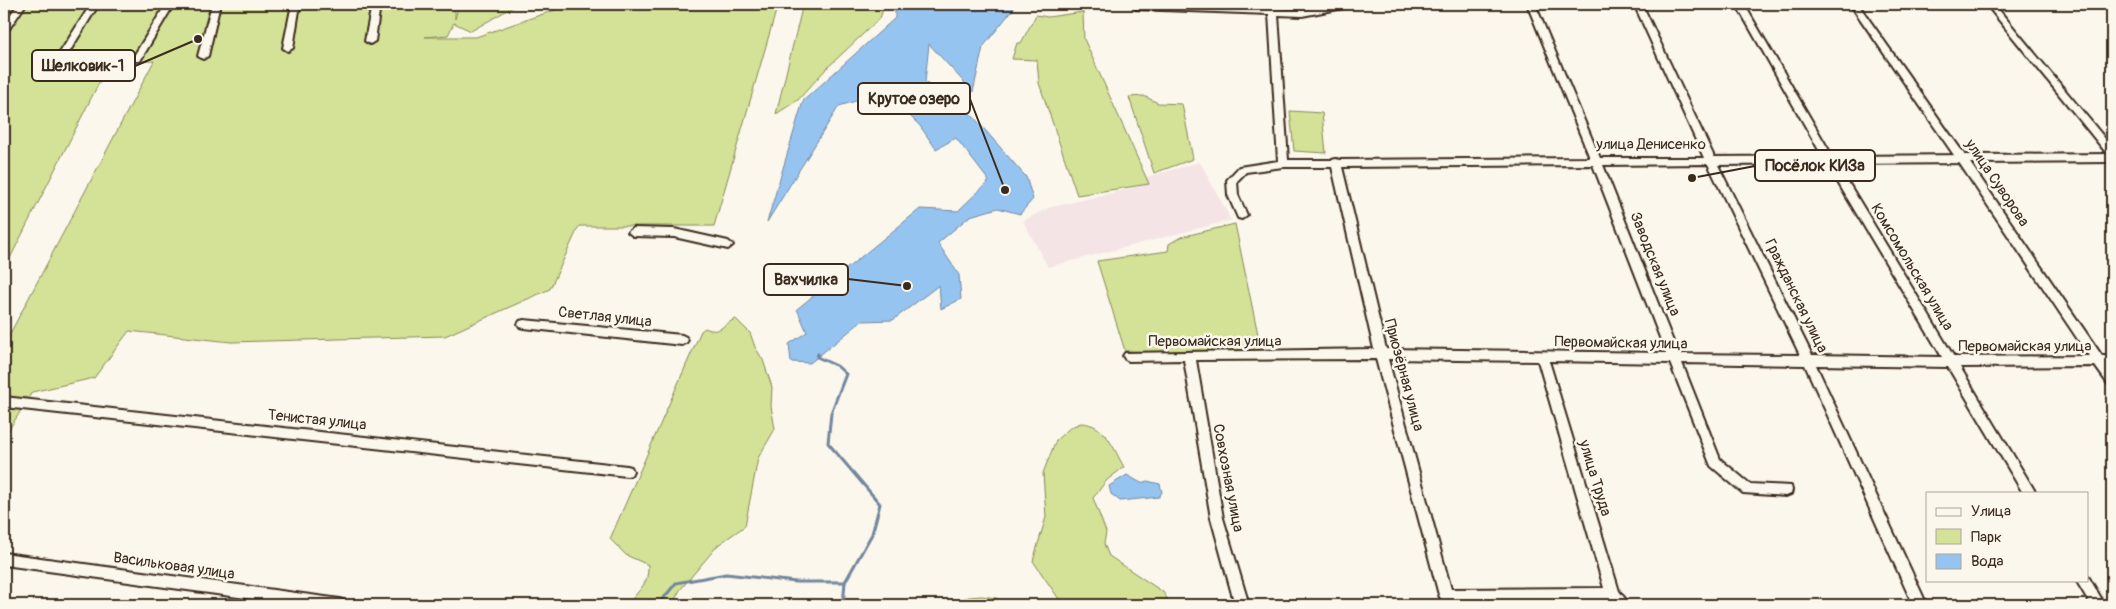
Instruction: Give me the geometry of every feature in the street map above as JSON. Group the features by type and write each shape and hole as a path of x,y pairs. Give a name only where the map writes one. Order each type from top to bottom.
{"street":[{"path":"4,30 22,4"},
{"path":"57,65 95,4"},
{"path":"137,59 170,4"},
{"path":"204,56 216,4"},
{"path":"288,48 296,4"},
{"path":"370,41 376,4"},
{"path":"1136,6 1302,13 1348,4"},
{"name":"Заводская улица","path":"1530,4 1596,160 1715,462 1746,488 1786,490"},
{"name":"Гражданская улица","path":"1638,4 1711,161 1808,358 1920,605"},
{"name":"Комсомольская улица","path":"1740,4 1829,159 2029,492"},
{"name":"улица Суворова","path":"1854,4 1962,158 2112,381"},
{"path":"1990,4 2112,153"},
{"path":"1273,11 1283,164"},
{"name":"улица Денисенко","path":"1242,215 1233,195 1232,180 1242,169 1283,164 1596,160 2112,158"},
{"name":"Приозёрная улица","path":"1336,162 1351,237 1446,600 1613,594"},
{"path":"634,232 674,233 728,245"},
{"name":"Светлая улица","path":"524,324 682,340"},
{"name":"Первомайская улица","path":"1129,356 1382,354 1676,359 1808,358 1950,362 2112,361"},
{"name":"Совхозная улица","path":"1189,356 1217,518 1242,605"},
{"name":"улица Труда","path":"1542,356 1613,594 1623,605"},
{"name":"Тенистая улица","path":"4,402 627,471"},
{"name":"Васильковая улица","path":"4,559 340,605"},
{"path":"2084,582 2098,605"}],"shaded area":[{"path":"1200,162 1231,220 1048,267 1023,221 1048,208 1149,184 1146,177"}],"green space":[{"path":"4,4 455,4 455,19 459,4 518,4 471,31 454,23 448,35 425,37 476,37 572,4 778,4 714,226 579,226 550,289 445,336 231,342 129,331 94,378 32,392 4,438 4,345 154,61 109,63 4,270"},
{"path":"803,4 885,4 880,18 826,69 798,100 776,114"},
{"path":"1083,12 1084,39 1149,184 1077,195 1039,83 1037,60 1012,59 1017,43 1021,43 1036,15 1048,17"},
{"path":"1144,96 1158,103 1182,104 1193,159 1154,173 1129,97"},
{"path":"1290,111 1322,113 1326,153 1294,151"},
{"path":"1235,224 1261,349 1195,353 1125,351 1097,261 1168,251 1169,244 1181,237"},
{"path":"736,319 750,333 755,347 763,360 772,387 771,406 775,429 758,458 745,526 718,545 680,590 672,605 628,605 645,583 648,565 626,555 610,539 701,331 705,328 718,330"},
{"path":"1081,423 1090,424 1103,432 1124,467 1107,480 1093,498 1106,532 1104,544 1109,556 1163,592 1171,605 1063,605 1033,561 1046,517 1043,473 1056,440 1071,427"},
{"path":"969,597 996,598 1008,605 940,605"}],"water":[{"path":"895,4 1017,4 983,47 973,92 929,44 925,82 972,115 1026,177 1033,199 1020,214 998,208 970,216 938,243 959,275 961,299 941,309 939,285 893,320 862,321 810,363 791,362 789,344 807,332 797,309 920,209 958,211 989,181 956,138 936,149 920,126 886,92 839,106 767,222 803,101 895,18"},
{"path":"1127,475 1141,483 1147,481 1160,484 1162,492 1159,497 1120,501 1111,494 1109,486"}],"waterway":[{"path":"818,354 817,357 837,366 846,374 831,413 828,443 880,504 872,534 845,582"},
{"path":"658,605 676,583 726,574 796,582 845,582"},
{"path":"843,605 845,582"}],"place":[{"name":"Шелковик-1","path":"198,39"},
{"name":"Посёлок КИЗа","path":"1692,178"},
{"name":"Крутое озеро","path":"1005,190"},
{"name":"Вахчилка","path":"907,286"}]}
